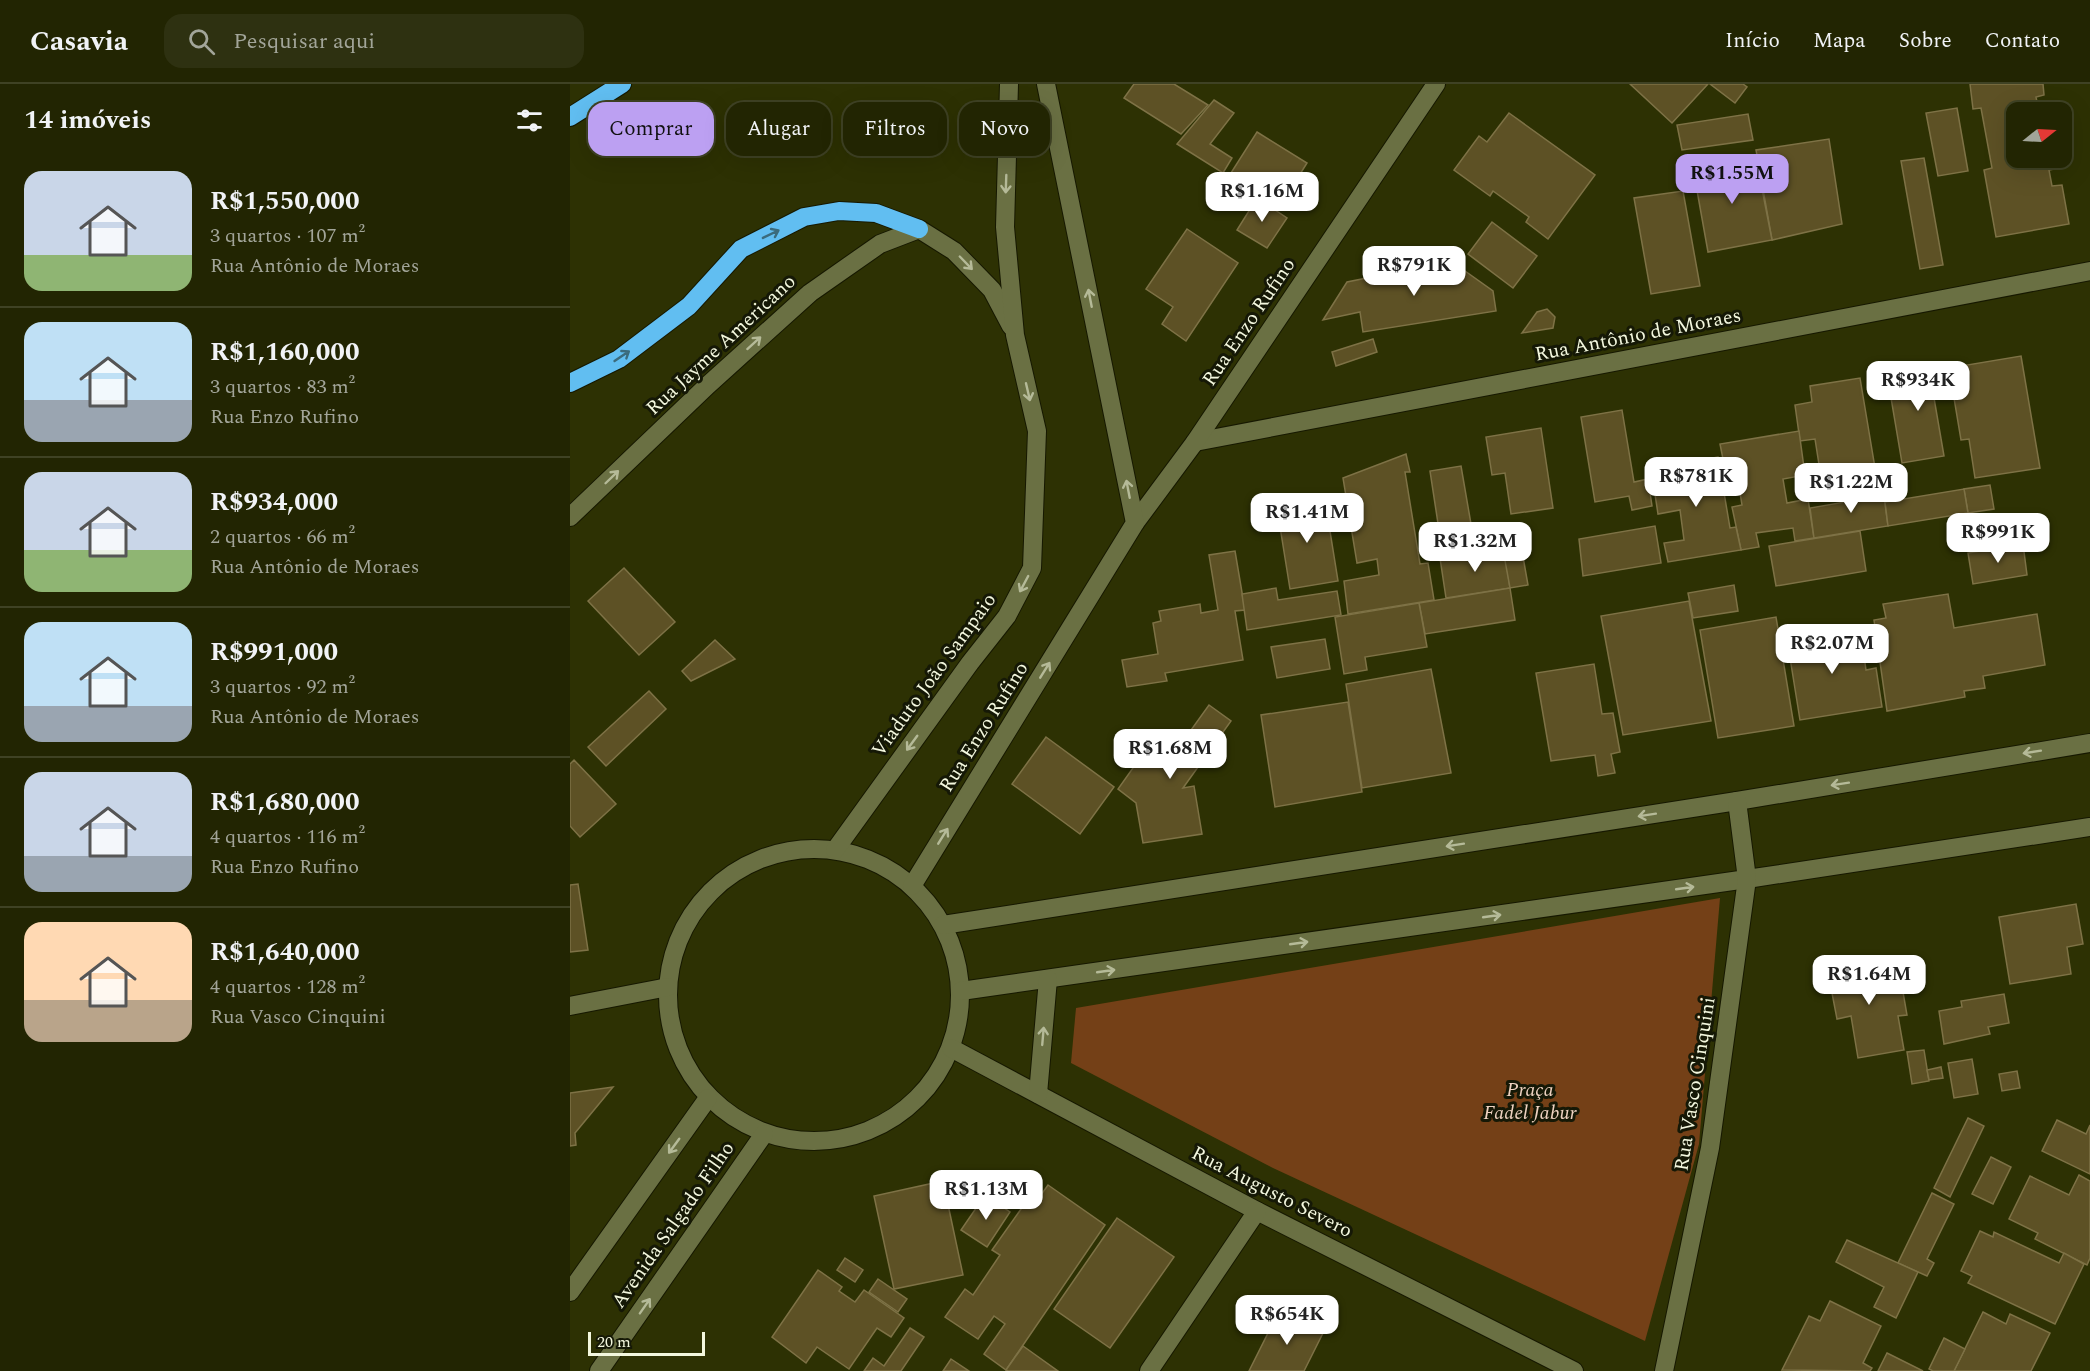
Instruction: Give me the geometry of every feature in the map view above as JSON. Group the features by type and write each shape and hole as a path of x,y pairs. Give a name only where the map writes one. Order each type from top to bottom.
{"highway":[{"path":"570,117 622,84"},
{"path":"570,383 619,359 689,306 741,249 804,217 839,211 876,213 919,229"}],"street":[{"name":"Viaduto João Sampaio","path":"835,850 970,663 1007,616 1032,568 1037,431 1015,335 1005,227 1009,84"},
{"name":"Rua Enzo Rufino","path":"912,886 1135,523 1195,442 1436,84"},
{"path":"1051,87 1135,523"},
{"path":"919,229 954,251 992,290 1015,335"},
{"name":"Rua Jayme Americano","path":"570,517 708,385 810,293 880,244 919,229"},
{"name":"Rua Antônio de Moraes","path":"1195,442 2090,271"},
{"path":"943,925 1737,801 2090,743"},
{"name":"Rua Vasco Cinquini","path":"1664,1371 1710,1148 1747,879 1737,801"},
{"path":"961,991 1747,879 2090,827"},
{"path":"835,850 862,856 912,886 943,925 956,957 961,991 951,1048 921,1096 875,1130 820,1143 764,1134 708,1098 679,1053 667,1001 672,953 692,910 726,876 768,854 835,850"},
{"path":"1038,1094 1048,979"},
{"path":"570,1006 668,987"},
{"name":"Rua Augusto Severo","path":"951,1048 1257,1210 1575,1371"},
{"path":"570,1292 708,1098"},
{"name":"Avenida Salgado Filho","path":"599,1371 764,1134"},
{"path":"1149,1371 1257,1210"}],"green space":[{"name":"Praça Fadel Jabur","path":"1720,898 1699,1144 1645,1341 1273,1168 1071,1063 1076,1008"}],"building":[{"path":"1134,84 1174,84 1208,105 1181,134 1124,98"},
{"path":"1630,84 1708,84 1672,123"},
{"path":"1710,84 1743,84 1747,87 1735,103"},
{"path":"1970,84 2043,84 2044,95 2036,97 2037,102 2006,102 2006,168 2060,168 2049,170 2052,186 2062,185 2069,224 1996,237 1984,170 1992,168 1981,108 1973,109"},
{"path":"1214,100 1234,113 1210,144 1232,158 1223,173 1177,144"},
{"path":"1957,108 1968,171 1938,176 1926,113"},
{"path":"1509,113 1595,175 1548,239 1526,222 1529,217 1493,191 1490,196 1454,170 1479,136 1487,142"},
{"path":"1748,114 1753,140 1682,150 1677,125"},
{"path":"1257,132 1307,163 1279,208 1229,176"},
{"path":"1829,139 1842,224 1772,240 1756,150"},
{"path":"1756,158 1772,240 1708,252 1693,168"},
{"path":"1924,158 1943,265 1920,269 1901,161"},
{"path":"1683,191 1700,286 1651,294 1634,198"},
{"path":"1257,198 1287,218 1267,248 1237,230"},
{"path":"1492,222 1537,256 1513,288 1468,254"},
{"path":"1187,229 1238,263 1186,341 1162,324 1173,307 1146,289"},
{"path":"1451,261 1493,291 1496,311 1363,332 1360,312 1323,320 1347,282"},
{"path":"1547,309 1555,317 1553,328 1522,333 1537,312"},
{"path":"1373,339 1377,352 1336,366 1332,352"},
{"path":"2021,356 2040,468 1975,478 1969,439 1961,440 1949,368"},
{"path":"1943,365 1949,396 1934,398 1944,456 1902,463 1887,374"},
{"path":"1860,378 1877,480 1823,490 1815,439 1800,441 1795,405 1812,402 1810,386"},
{"path":"1622,410 1634,482 1648,479 1652,506 1632,510 1629,496 1595,502 1581,417"},
{"path":"1541,428 1553,508 1511,514 1505,473 1492,475 1486,437"},
{"path":"1799,431 1805,475 1783,479 1787,503 1808,499 1814,538 1795,541 1793,528 1756,533 1759,547 1741,550 1732,507 1742,505 1739,487 1729,489 1720,444"},
{"path":"1406,454 1410,472 1405,472 1420,564 1428,563 1434,600 1348,614 1344,581 1379,575 1377,559 1357,563 1343,478"},
{"path":"1718,457 1730,528 1736,527 1741,550 1668,562 1664,543 1684,540 1680,510 1658,514 1651,468"},
{"path":"1461,466 1471,524 1439,530 1430,471"},
{"path":"1990,485 1994,509 1968,513 1964,489"},
{"path":"1883,488 1888,526 1814,538 1810,508 1851,501 1849,493"},
{"path":"1964,489 1968,513 1888,526 1885,502"},
{"path":"1325,500 1338,581 1290,589 1277,508"},
{"path":"1655,526 1661,563 1583,576 1579,539"},
{"path":"1430,527 1451,547 1443,556 1423,535"},
{"path":"1860,531 1866,571 1776,586 1769,546"},
{"path":"2023,544 2027,575 1973,584 1968,553"},
{"path":"1504,547 1510,588 1446,598 1440,558"},
{"path":"1235,551 1245,610 1235,611 1243,660 1165,673 1167,681 1127,687 1122,660 1158,654 1153,623 1161,621 1159,611 1200,604 1201,613 1218,610 1209,555"},
{"path":"1522,551 1528,585 1510,588 1504,555"},
{"path":"624,568 675,622 639,655 588,601"},
{"path":"1734,585 1738,611 1693,618 1688,593"},
{"path":"1276,588 1278,600 1337,591 1341,615 1247,630 1242,594"},
{"path":"1510,588 1515,620 1425,634 1419,603"},
{"path":"1948,594 1954,628 2037,614 2045,665 1983,676 1985,688 1964,691 1965,697 1887,711 1874,620 1886,618 1883,604"},
{"path":"1689,601 1711,721 1623,735 1601,616"},
{"path":"1419,603 1427,647 1365,657 1367,670 1344,674 1335,617"},
{"path":"1776,617 1794,726 1718,738 1700,630"},
{"path":"1860,628 1866,670 1876,668 1882,707 1800,720 1787,639"},
{"path":"1325,639 1330,669 1277,678 1271,647"},
{"path":"715,640 735,659 691,681 682,671"},
{"path":"1594,664 1602,714 1613,713 1620,752 1611,754 1615,773 1598,776 1595,755 1551,761 1536,673"},
{"path":"1431,669 1451,773 1362,788 1346,684"},
{"path":"649,691 666,709 606,766 588,747"},
{"path":"1348,702 1362,792 1275,807 1261,715"},
{"path":"1209,705 1231,721 1183,788 1194,786 1202,834 1143,843 1136,803 1118,789 1133,768 1124,762 1147,730 1176,751"},
{"path":"1046,737 1114,787 1080,834 1012,784"},
{"path":"574,760 616,804 580,837 570,826 570,764"},
{"path":"578,884 588,950 570,952 570,885"},
{"path":"2076,904 2083,944 2067,947 2071,974 2010,984 1999,917"},
{"path":"1882,958 1887,988 1902,986 1907,1015 1898,1016 1904,1050 1858,1058 1851,1016 1837,1019 1827,967"},
{"path":"2004,994 2009,1023 1988,1027 1990,1034 1944,1044 1939,1011 1962,1007 1961,1001"},
{"path":"1924,1050 1929,1081 1912,1084 1907,1052"},
{"path":"1972,1059 1978,1094 1954,1098 1948,1063"},
{"path":"1941,1067 1943,1078 1929,1080 1927,1070"},
{"path":"2017,1071 2020,1088 2002,1091 1999,1074"},
{"path":"613,1087 575,1133 576,1145 570,1146 570,1093"},
{"path":"1968,1118 1984,1126 1950,1197 1934,1188"},
{"path":"2057,1120 2086,1134 2090,1125 2090,1174 2042,1151"},
{"path":"1991,1157 2011,1167 1993,1204 1972,1194"},
{"path":"2079,1175 2090,1181 2090,1258 2087,1265 2035,1239 2038,1233 2009,1219 2030,1176 2069,1195"},
{"path":"943,1181 963,1275 894,1289 874,1196"},
{"path":"1048,1185 1105,1225 1006,1370 984,1354 1005,1324 994,1316 978,1339 945,1317 965,1289 973,1295 1000,1255 992,1250 1026,1202 1033,1206"},
{"path":"1932,1193 1954,1204 1927,1259 1934,1263 1927,1276 1898,1263"},
{"path":"985,1195 1010,1212 987,1247 961,1230"},
{"path":"1117,1218 1174,1257 1110,1348 1054,1309"},
{"path":"1980,1231 1993,1237 1994,1232 2059,1263 2064,1253 2084,1264 2055,1324 1968,1283 1972,1276 1961,1271"},
{"path":"1847,1240 1918,1272 1896,1318 1874,1307 1884,1287 1836,1262"},
{"path":"845,1258 863,1270 855,1282 837,1270"},
{"path":"818,1270 842,1287 839,1291 855,1302 864,1290 904,1318 891,1337 877,1328 849,1369 817,1347 806,1363 772,1337"},
{"path":"878,1279 907,1299 898,1312 869,1292"},
{"path":"1830,1301 1881,1326 1863,1363 1872,1368 1870,1371 1782,1370 1809,1316 1820,1321"},
{"path":"1279,1311 1323,1333 1304,1371 1249,1371"},
{"path":"1983,1312 2006,1324 2010,1314 2050,1333 2031,1371 1954,1371"},
{"path":"910,1328 924,1337 901,1371 864,1371 873,1358 884,1366"},
{"path":"1944,1338 1965,1349 1954,1371 1933,1371 1929,1369"},
{"path":"1023,1346 1058,1371 1006,1370"},
{"path":"1887,1353 1923,1371 1878,1371"},
{"path":"951,1359 969,1371 943,1371"}]}
